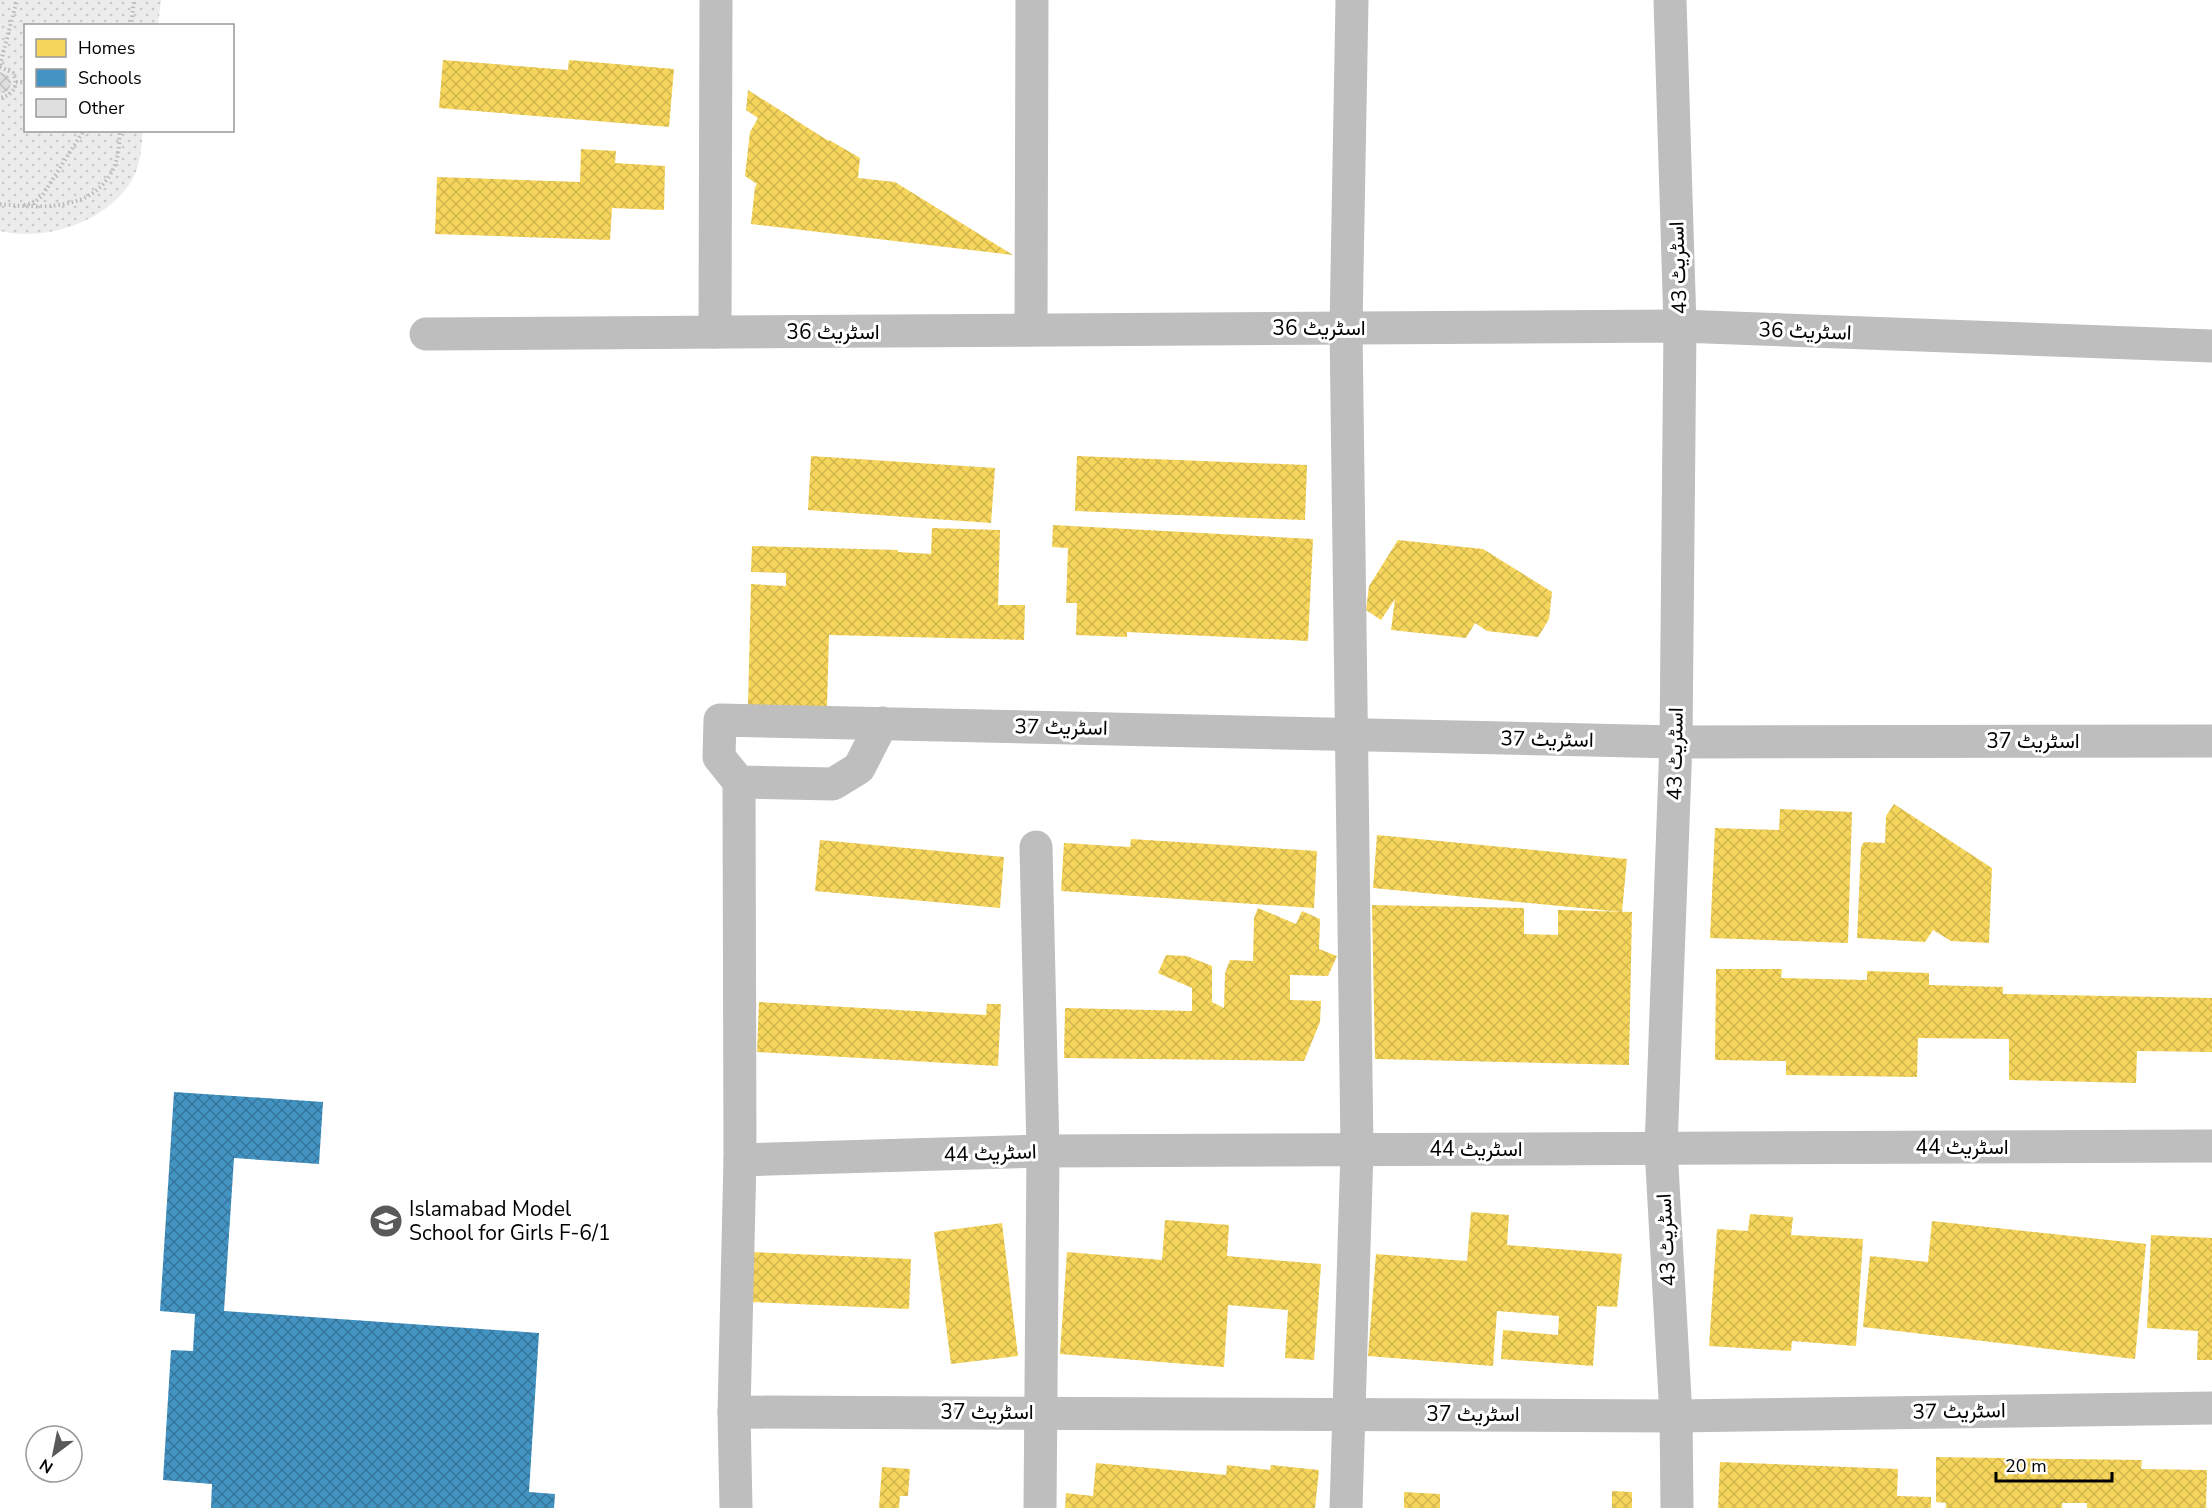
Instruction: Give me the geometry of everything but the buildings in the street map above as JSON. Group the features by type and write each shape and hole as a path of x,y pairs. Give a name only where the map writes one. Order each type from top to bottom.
{"street":[{"path":"715,332 716,0"},
{"path":"1031,330 1032,0"},
{"path":"1346,1508 1358,1150 1350,734 1346,328 1352,0"},
{"name":"اسٹریٹ 43","path":"1670,0 1680,326 1676,742 1661,1148 1676,1416 1677,1508"},
{"name":"اسٹریٹ 36","path":"426,334 1680,326 2212,346"},
{"name":"اسٹریٹ 37","path":"739,782 719,757 720,720 1676,742 2212,741"},
{"path":"736,1508 734,1412 740,1160 739,782 833,784 859,768 882,723"},
{"path":"1036,847 1043,1151 1039,1412 1040,1508"},
{"name":"اسٹریٹ 44","path":"740,1160 1043,1151 2212,1146"},
{"name":"اسٹریٹ 37","path":"734,1412 1676,1416 2212,1408"}],"path":[{"path":"0,98 9,96 16,82 13,73 0,66 17,0"},
{"path":"131,24 134,0"},
{"path":"16,82 24,83"},
{"path":"21,206 34,202 42,196 83,132"},
{"path":"0,204 42,207 63,205 85,198 112,172 117,156 120,132"}],"shaded area":[{"path":"0,0 161,0 158,24 24,24 24,132 143,132 140,156 132,180 121,195 107,207 74,225 55,231 18,234 0,231"}],"place":[{"name":"Islamabad Model School for Girls F-6/1","path":"386,1221"}]}
